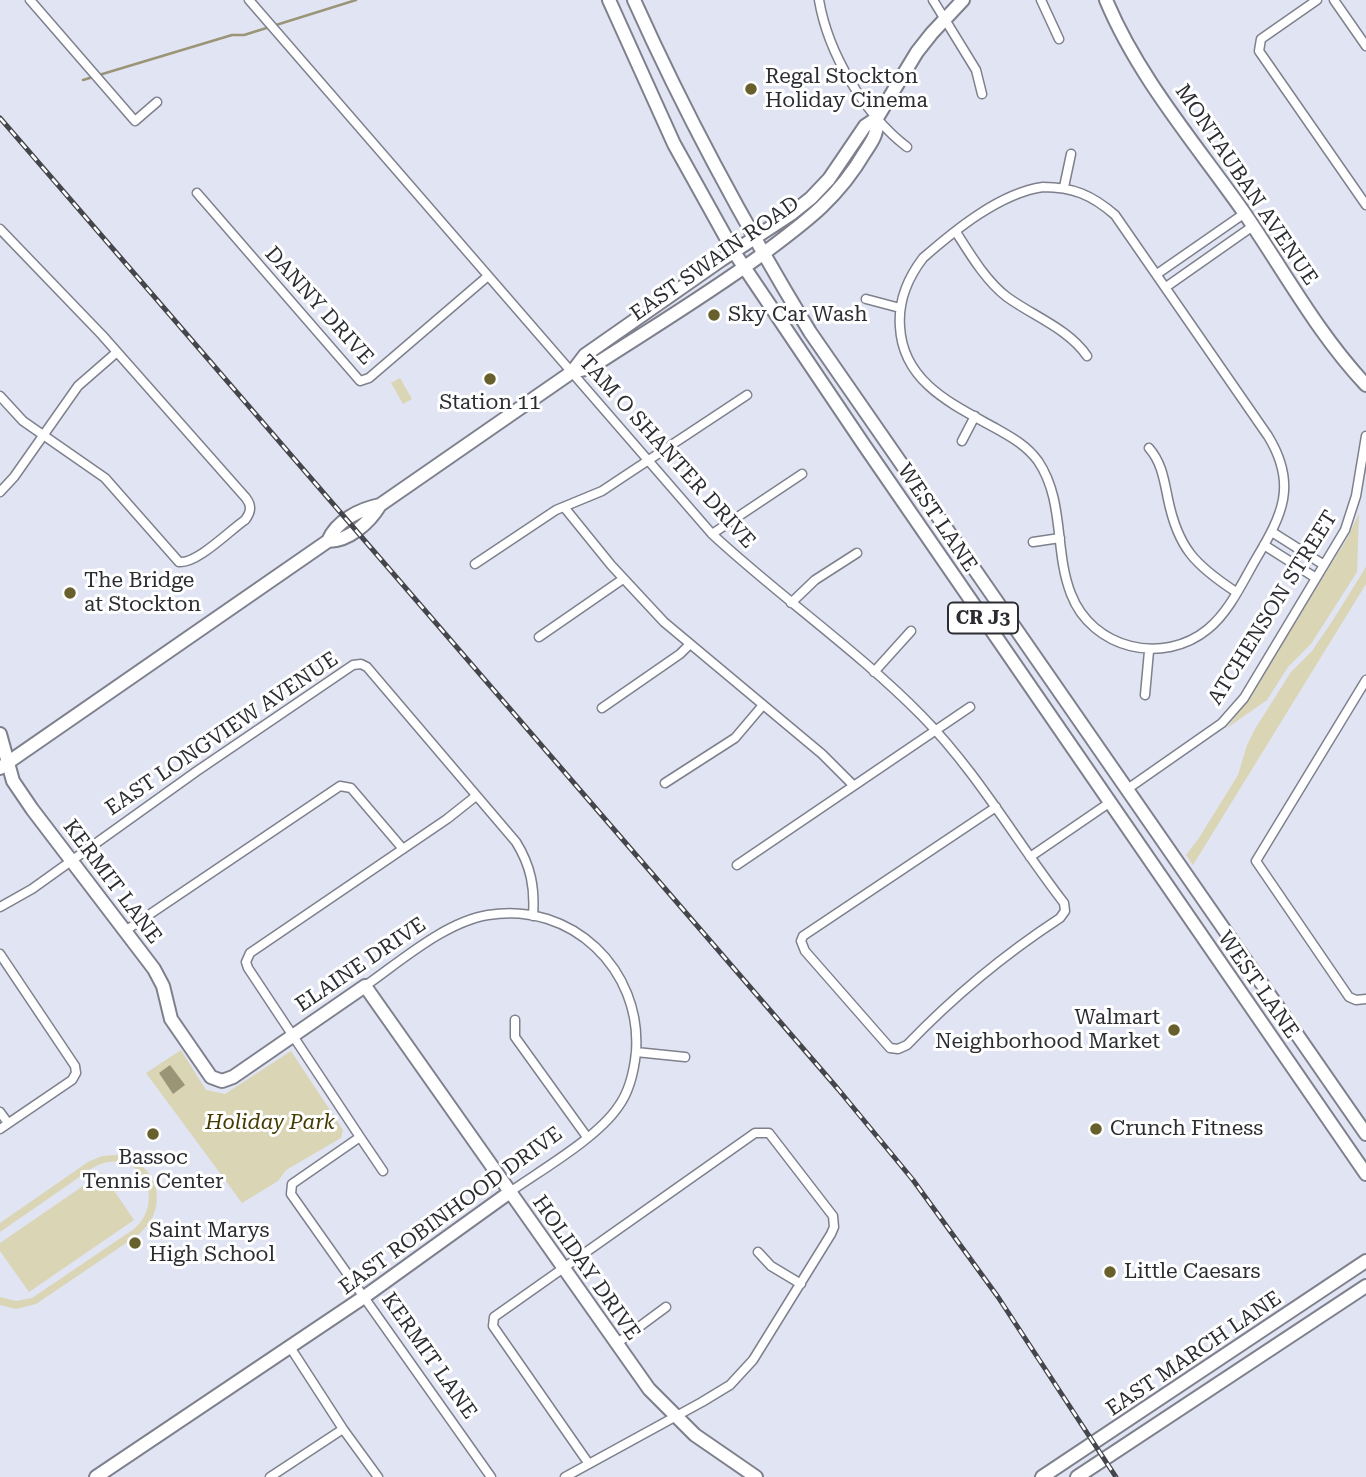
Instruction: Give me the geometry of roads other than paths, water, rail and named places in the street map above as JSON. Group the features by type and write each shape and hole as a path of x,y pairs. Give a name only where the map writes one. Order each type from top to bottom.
{"main road":[{"name":"WEST LANE","path":"609,0 674,144 733,252 1366,1174"},
{"name":"WEST LANE","path":"634,0 664,67 755,239 810,332 1366,1134"},
{"name":"EAST SWAIN ROAD","path":"4,765 328,541 332,531 363,508 380,505 572,372 584,355 791,214 811,198 828,179 865,126 877,118 917,52 963,0"},
{"name":"MONTAUBAN AVENUE","path":"1106,0 1142,67 1245,213 1321,328 1366,385"},
{"name":"EAST SWAIN ROAD","path":"572,372 590,368 744,267 802,225 828,202 851,176 878,131 877,118"},
{"name":"KERMIT LANE","path":"0,734 4,765 13,780 159,977 174,1026 211,1077 222,1081"},
{"name":"ELAINE DRIVE","path":"222,1081 233,1077 365,985"},
{"name":"HOLIDAY DRIVE","path":"365,985 649,1390 695,1435 748,1475"},
{"name":"EAST ROBINHOOD DRIVE","path":"96,1477 365,1297 510,1192"},
{"name":"EAST MARCH LANE","path":"1042,1477 1366,1261"},
{"name":"EAST MARCH LANE","path":"1077,1477 1366,1286"}],"street":[{"path":"30,0 135,121 157,102"},
{"name":"TAM O SHANTER DRIVE","path":"249,0 712,534 874,672 936,732 996,807 1064,903 1063,915 981,976 907,1045 898,1049 887,1045 802,946 803,936 996,807"},
{"path":"819,0 836,54 850,79 889,134 906,147"},
{"path":"933,0 976,70 982,94"},
{"path":"1041,0 1059,40"},
{"path":"1317,0 1261,39 1258,43 1259,51 1366,205"},
{"path":"1334,0 1366,46"},
{"path":"1064,187 1071,154"},
{"path":"1043,187 1064,187 1093,199 1115,215 1268,436 1278,456 1284,480 1283,502 1272,532 1223,613 1201,635 1173,647 1149,651 1111,638 1084,616 1074,602 1066,580 1052,490 1038,461 1017,440 931,389 914,370 902,344 901,298 918,264 956,232 1016,193 1043,187"},
{"name":"DANNY DRIVE","path":"197,193 360,381 369,378 488,276"},
{"path":"1157,274 1245,213"},
{"path":"1166,287 1253,226"},
{"path":"0,229 117,352 246,498 250,512 244,520 198,556 184,563 179,562 105,478 23,421 0,396"},
{"path":"956,232 994,286 1077,343 1087,356"},
{"path":"866,299 900,308"},
{"path":"0,492 14,477 78,386 117,352"},
{"path":"475,564 564,507 601,491 747,395"},
{"path":"962,441 975,416"},
{"name":"ATCHENSON STREET","path":"1126,790 1229,717 1244,698 1345,530 1353,510 1366,436"},
{"path":"1149,448 1162,470 1173,523 1182,544 1201,567 1236,592"},
{"path":"712,534 802,474"},
{"path":"564,507 623,579 690,644 822,754 853,785"},
{"path":"1272,532 1324,565"},
{"path":"1033,542 1060,538"},
{"path":"1264,545 1316,578"},
{"path":"791,603 815,580 857,553"},
{"path":"539,637 623,579"},
{"path":"874,672 911,631"},
{"path":"602,708 680,654 690,644"},
{"path":"1145,695 1149,651"},
{"name":"EAST LONGVIEW AVENUE","path":"0,908 32,889 71,859 354,665 367,667 476,796"},
{"path":"1366,680 1256,860 1349,997 1356,1000 1366,999"},
{"path":"665,783 735,738 763,705"},
{"path":"737,865 970,707"},
{"path":"125,931 340,786 351,788 403,849"},
{"path":"383,1171 247,968 247,957 447,819 476,796 516,842 526,859 533,886 533,916"},
{"path":"1030,857 1109,803"},
{"name":"ELAINE DRIVE","path":"365,985 467,920 503,913 533,916"},
{"name":"EAST ROBINHOOD DRIVE","path":"510,1192 587,1137 617,1110 635,1068 637,1036 632,1004 623,982 608,959 591,942 571,928 550,919 533,916"},
{"path":"0,954 75,1066 76,1073 72,1080 4,1126 0,1112"},
{"path":"515,1020 515,1037 587,1137"},
{"path":"636,1052 685,1057"},
{"path":"565,1477 676,1417 720,1392 739,1376 753,1360 834,1227 834,1218 773,1136 765,1131 755,1133 496,1314 494,1326 589,1464"},
{"name":"KERMIT LANE","path":"360,1137 290,1187 292,1196 491,1477"},
{"path":"758,1252 771,1266 801,1283"},
{"path":"616,1344 666,1307"},
{"path":"290,1348 378,1477"},
{"path":"270,1477 343,1429"}],"waterway":[{"path":"99,75 232,35 244,35 356,0"},
{"path":"83,80 93,77"}],"railway":[{"path":"0,118 838,1089 913,1180 998,1297 1116,1477"}],"place":[{"name":"Regal Stockton Holiday Cinema","path":"751,89"},
{"name":"Sky Car Wash","path":"714,315"},
{"name":"Station 11","path":"490,379"},
{"name":"The Bridge at Stockton","path":"70,593"},
{"name":"Walmart Neighborhood Market","path":"1174,1030"},
{"name":"Crunch Fitness","path":"1096,1129"},
{"name":"Bassoc Tennis Center","path":"153,1134"},
{"name":"Saint Marys High School","path":"135,1243"},
{"name":"Little Caesars","path":"1110,1272"}],"park label":[{"name":"Holiday Park","path":"270,1123"}]}
